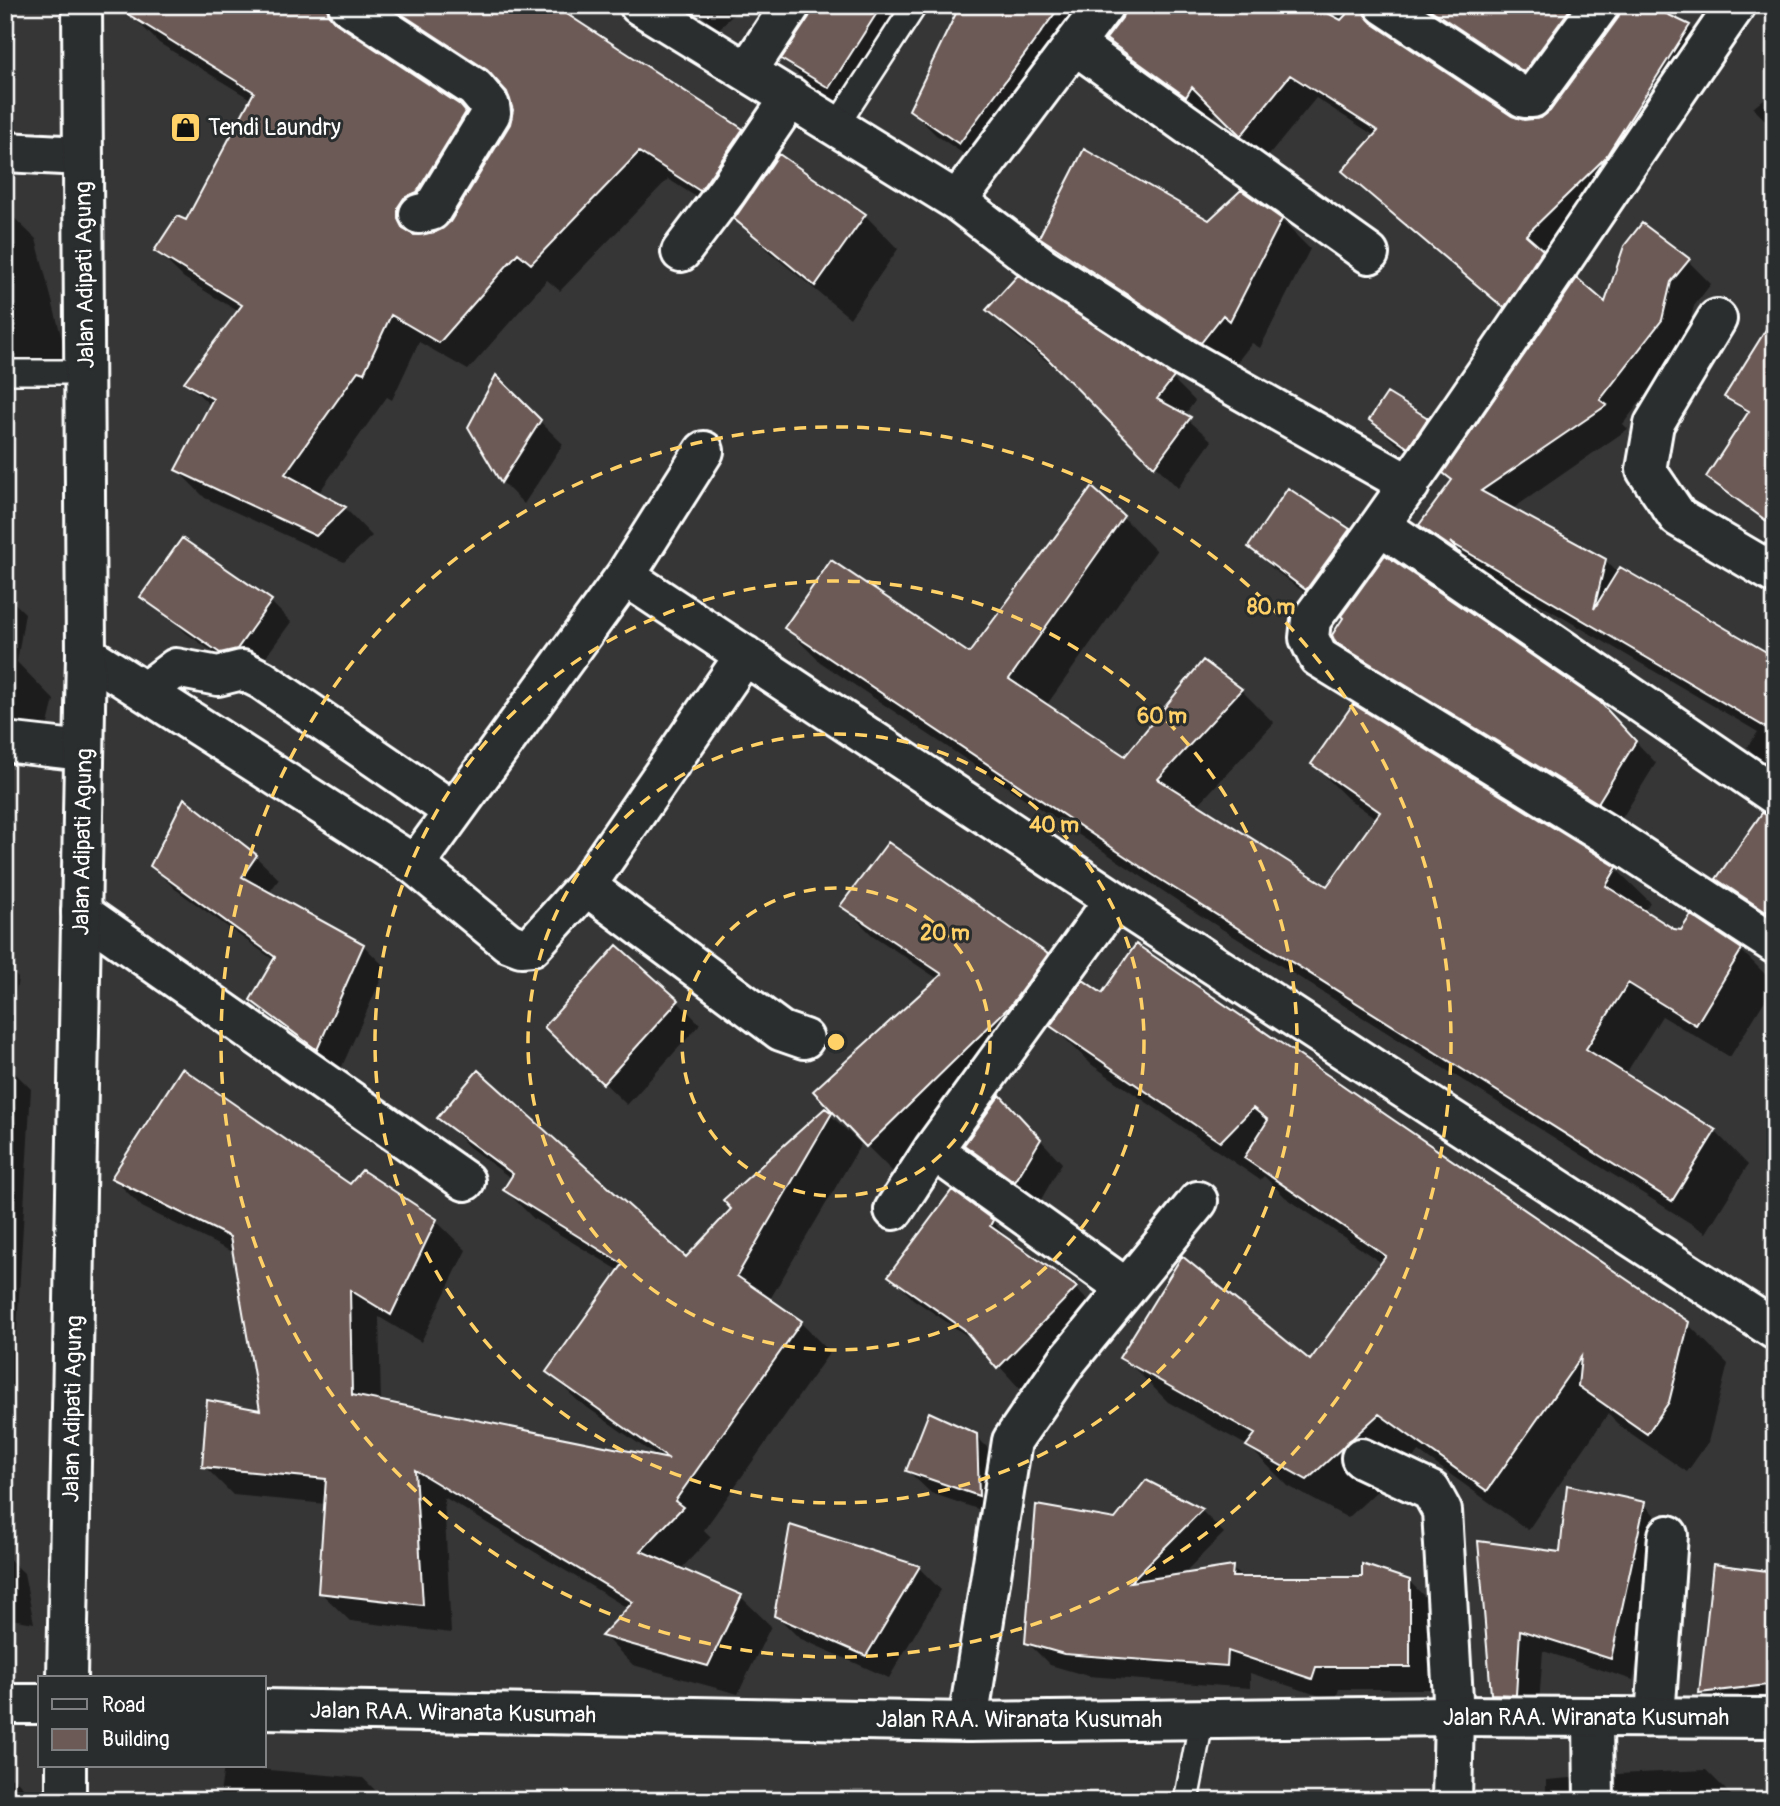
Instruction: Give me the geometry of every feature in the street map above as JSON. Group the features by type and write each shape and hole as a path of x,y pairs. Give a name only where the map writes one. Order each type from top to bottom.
{"street":[{"name":"Jalan Adipati Agung","path":"67,1676 86,654 82,5"},
{"path":"348,5 475,88 490,106 491,113 430,211 412,213"},
{"path":"639,5 957,201 1043,267 1184,358 1410,485"},
{"path":"748,71 791,5"},
{"path":"957,201 1104,5"},
{"path":"1384,5 1524,98 1532,98 1600,5"},
{"path":"1735,5 1504,341 1410,485 1311,620 1309,638 1318,657 1606,834 1775,944"},
{"path":"1074,45 1369,254"},
{"path":"681,252 791,97"},
{"path":"5,152 82,156"},
{"path":"1717,319 1654,424 1646,470 1678,517 1775,573"},
{"path":"415,865 625,576 704,452"},
{"path":"1380,525 1775,795"},
{"path":"625,576 1114,900 1775,1330"},
{"path":"86,654 147,690 415,865 508,942 522,947 532,946 586,886 745,655"},
{"path":"147,690 176,668 218,676 242,670 262,680 453,811"},
{"path":"5,741 84,751"},
{"path":"586,886 780,1031 804,1039"},
{"path":"894,1210 933,1150 1114,900"},
{"path":"81,912 465,1181"},
{"path":"933,1150 1126,1288"},
{"path":"968,1722 1012,1441 1067,1361 1198,1201"},
{"path":"1361,1458 1431,1490 1442,1511 1454,1716 1452,1801"},
{"path":"1655,1717 1668,1535"},
{"path":"5,1704 38,1704"},
{"name":"Jalan RAA. Wiranata Kusumah","path":"266,1709 968,1722 1454,1716 1775,1718"},
{"path":"1593,1718 1594,1801"},
{"path":"66,1768 66,1801"}],"lane":[{"path":"837,125 915,5"},
{"path":"5,372 86,372"},
{"path":"1186,1801 1202,1718"}],"building":[{"path":"113,5 326,5 329,15 336,23 460,105 466,112 417,192 404,198 398,207 398,219 403,229 414,235 436,232 450,222 510,124 513,110 507,92 487,70 388,5 553,5 743,129 700,191 639,152 531,264 518,253 439,343 391,315 364,373 358,371 285,474 346,507 316,536 175,470 213,399 184,382 242,305 154,251 177,216 186,220 254,92"},
{"path":"813,5 882,5 829,88 781,59 809,17"},
{"path":"960,5 1061,5 959,144 909,110"},
{"path":"1125,5 1312,5 1341,20 1355,5 1362,5 1365,15 1372,23 1512,116 1524,120 1541,118 1550,111 1618,18 1622,5 1648,5 1690,25 1605,158 1526,235 1543,250 1504,308 1342,171 1378,131 1290,75 1241,136 1192,87 1186,97 1106,39 1122,18"},
{"path":"1573,5 1524,72 1425,6"},
{"path":"1084,149 1209,220 1241,190 1282,219 1230,321 1223,315 1201,343 1039,237"},
{"path":"779,154 866,214 815,286 734,219"},
{"path":"1642,223 1690,259 1671,282 1662,320 1600,400 1607,405 1481,491 1606,559 1594,609 1620,567 1775,657 1775,733 1450,542 1461,554 1419,525 1452,480 1443,473 1577,278 1605,302 1624,246"},
{"path":"1018,275 1174,377 1157,399 1191,417 1154,467 1046,357 986,310"},
{"path":"1775,315 1775,527 1706,477 1749,411 1724,397"},
{"path":"496,375 541,420 501,483 468,427"},
{"path":"1387,393 1428,418 1408,448 1369,420"},
{"path":"1092,487 1124,516 1009,679 1125,756 1203,660 1242,689 1158,779 1327,886 1380,812 1311,764 1353,704 1617,867 1606,886 1674,929 1681,930 1691,915 1742,949 1696,1025 1628,983 1586,1049 1716,1130 1672,1201 1153,875 784,628 831,560 969,653"},
{"path":"1288,488 1350,529 1306,590 1248,547"},
{"path":"182,538 272,600 237,649 220,653 140,597"},
{"path":"1385,555 1600,702 1636,741 1598,803 1335,642 1332,635 1343,618 1341,616"},
{"path":"184,798 257,855 242,877 364,944 317,1050 250,1000 275,957 150,866"},
{"path":"1762,813 1775,817 1775,899 1766,912 1716,879"},
{"path":"888,842 1048,954 1010,1006 866,1147 813,1091 942,974 840,906"},
{"path":"1136,944 1689,1322 1669,1402 1647,1434 1578,1386 1581,1357 1487,1491 1379,1414 1307,1480 1246,1446 1255,1434 1119,1358 1182,1256 1310,1360 1386,1256 1244,1158 1268,1120 1253,1108 1220,1142 1050,1026 1083,980 1102,993"},
{"path":"617,945 679,1000 603,1084 544,1027"},
{"path":"182,1068 350,1184 362,1170 437,1219 391,1315 350,1290 352,1395 669,1459 546,1372 623,1264 503,1190 513,1174 437,1118 478,1070 686,1257 731,1209 723,1200 825,1108 832,1113 737,1276 802,1321 675,1501 683,1507 641,1551 742,1595 708,1666 601,1636 633,1602 415,1470 423,1605 318,1593 326,1479 202,1467 207,1400 260,1410 230,1237 111,1178"},
{"path":"1000,1095 1041,1139 1015,1182 964,1145"},
{"path":"952,1190 993,1220 990,1226 1077,1287 997,1369 964,1329 888,1276"},
{"path":"929,1412 977,1434 979,1496 906,1471"},
{"path":"1146,1480 1203,1509 1130,1582 1233,1566 1232,1577 1362,1577 1362,1564 1410,1580 1410,1667 1316,1667 1312,1679 1228,1651 1227,1666 1064,1654 1025,1643 1036,1505 1115,1519"},
{"path":"1567,1485 1645,1502 1611,1659 1520,1630 1516,1695 1491,1694 1478,1541 1560,1552"},
{"path":"790,1525 920,1566 866,1656 774,1616"},
{"path":"1713,1564 1775,1572 1775,1684 1699,1693"}],"place":[{"name":"Tendi Laundry","path":"185,127"}]}
